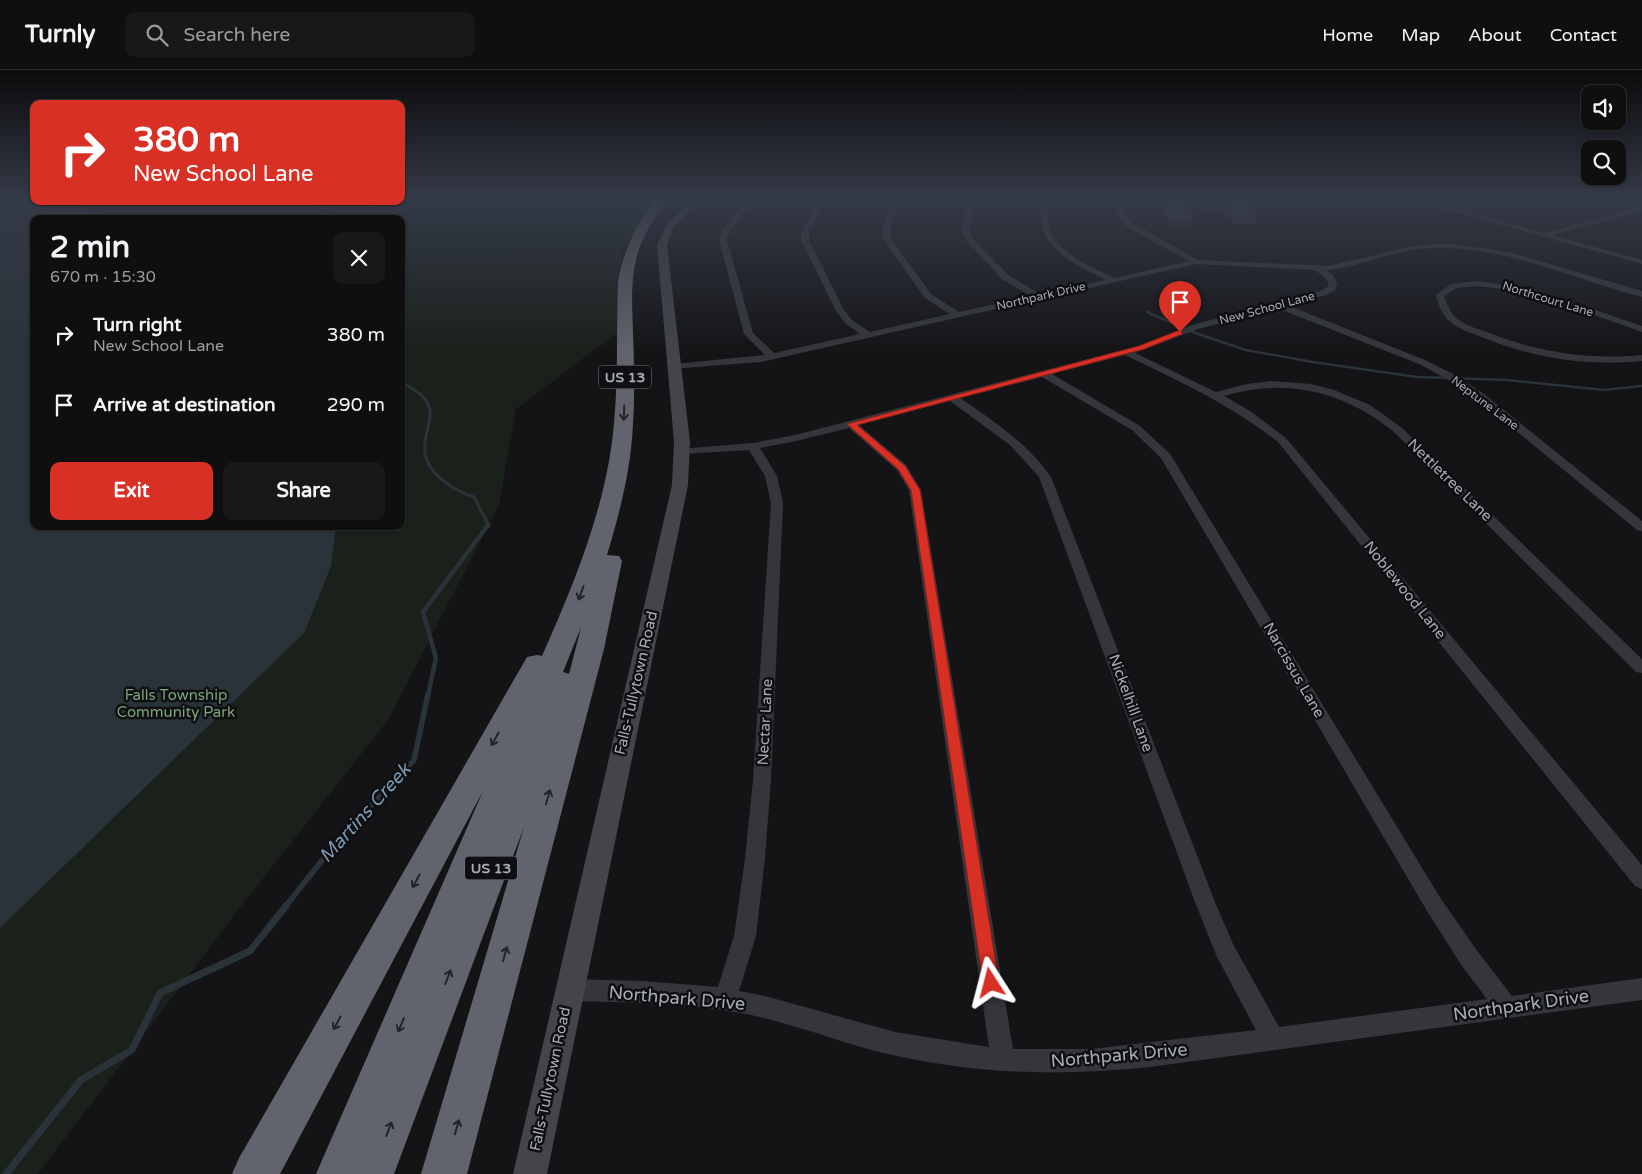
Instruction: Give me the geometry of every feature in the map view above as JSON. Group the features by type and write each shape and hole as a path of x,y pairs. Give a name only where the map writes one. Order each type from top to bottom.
{"highway":[{"name":"US 13","path":"339,1174 569,625 602,534 619,463 624,424 625,293 628,263 633,251"},
{"name":"US 13","path":"372,1174 610,562 626,508 637,442 636,292 638,263 642,251"},
{"path":"444,1174 590,649 610,562"},
{"path":"255,1174 537,664 569,625"}],"street":[{"name":"Falls-Tullytown Road","path":"530,1174 680,485 682,452 664,251"},
{"path":"726,251 748,334 772,356"},
{"path":"810,251 840,311 849,322 868,334"},
{"path":"896,251 928,296 956,315"},
{"path":"980,251 1005,277 1038,296"},
{"path":"1065,251 1077,261 1113,280"},
{"path":"1176,251 1196,262"},
{"name":"Northpark Drive","path":"674,367 751,360 772,356 1196,262 1319,269 1341,266 1404,251"},
{"name":"Northpark Drive","path":"1485,251 1506,254 1642,294"},
{"path":"1600,251 1642,262"},
{"name":"New School Lane","path":"682,452 753,446 796,438 1126,352 1187,329 1322,293 1332,288 1333,281 1319,269"},
{"name":"Northcourt Lane","path":"1642,329 1504,285 1465,283 1448,287 1440,295 1446,311 1455,321 1465,327 1531,351 1578,360 1642,358"},
{"name":"Neptune Lane","path":"1278,305 1422,362 1451,376 1480,396 1642,526"},
{"name":"Noblewood Lane","path":"1126,352 1257,420 1293,452 1642,880"},
{"name":"Narcissus Lane","path":"1043,373 1136,428 1166,456 1434,905 1470,959 1507,1007"},
{"name":"Nettletree Lane","path":"1214,396 1252,386 1287,385 1338,395 1375,411 1418,450 1642,668"},
{"name":"Nickelhill Lane","path":"951,397 1024,450 1046,477 1205,902 1225,950 1273,1039"},
{"path":"851,424 902,468 915,490 1003,1060"},
{"name":"Nectar Lane","path":"725,999 745,936 755,858 762,780 777,503 771,476 753,446"},
{"name":"Northpark Drive","path":"570,990 651,992 725,999 766,1007 861,1035 935,1051 1003,1060 1057,1063 1097,1061 1642,990"}],"green space":[{"name":"Falls Township Community Park","path":"0,251 30,251 30,530 405,530 405,251 623,251 621,254 617,333 516,409 499,505 388,720 249,896 38,1174 0,1174"}],"shaded area":[{"path":"0,251 30,251 30,530 336,530 331,566 304,633 0,928"}],"waterway":[{"path":"1147,312 1198,334 1246,350 1313,362 1417,377 1507,380 1604,390 1642,386"},
{"name":"Martins Creek","path":"405,384 417,392"},
{"name":"Martins Creek","path":"415,390 424,397 430,412 425,443 427,461 443,481 459,491 474,497 489,526"},
{"name":"Martins Creek","path":"428,695 436,658 423,612 488,525"},
{"name":"Martins Creek","path":"285,907 335,844 414,760 428,694"},
{"name":"Martins Creek","path":"6,1174 81,1080 132,1050 160,993 250,951 286,906"}],"route":[{"path":"991,983 915,490 902,468 851,424 1141,348 1180,332"}]}
